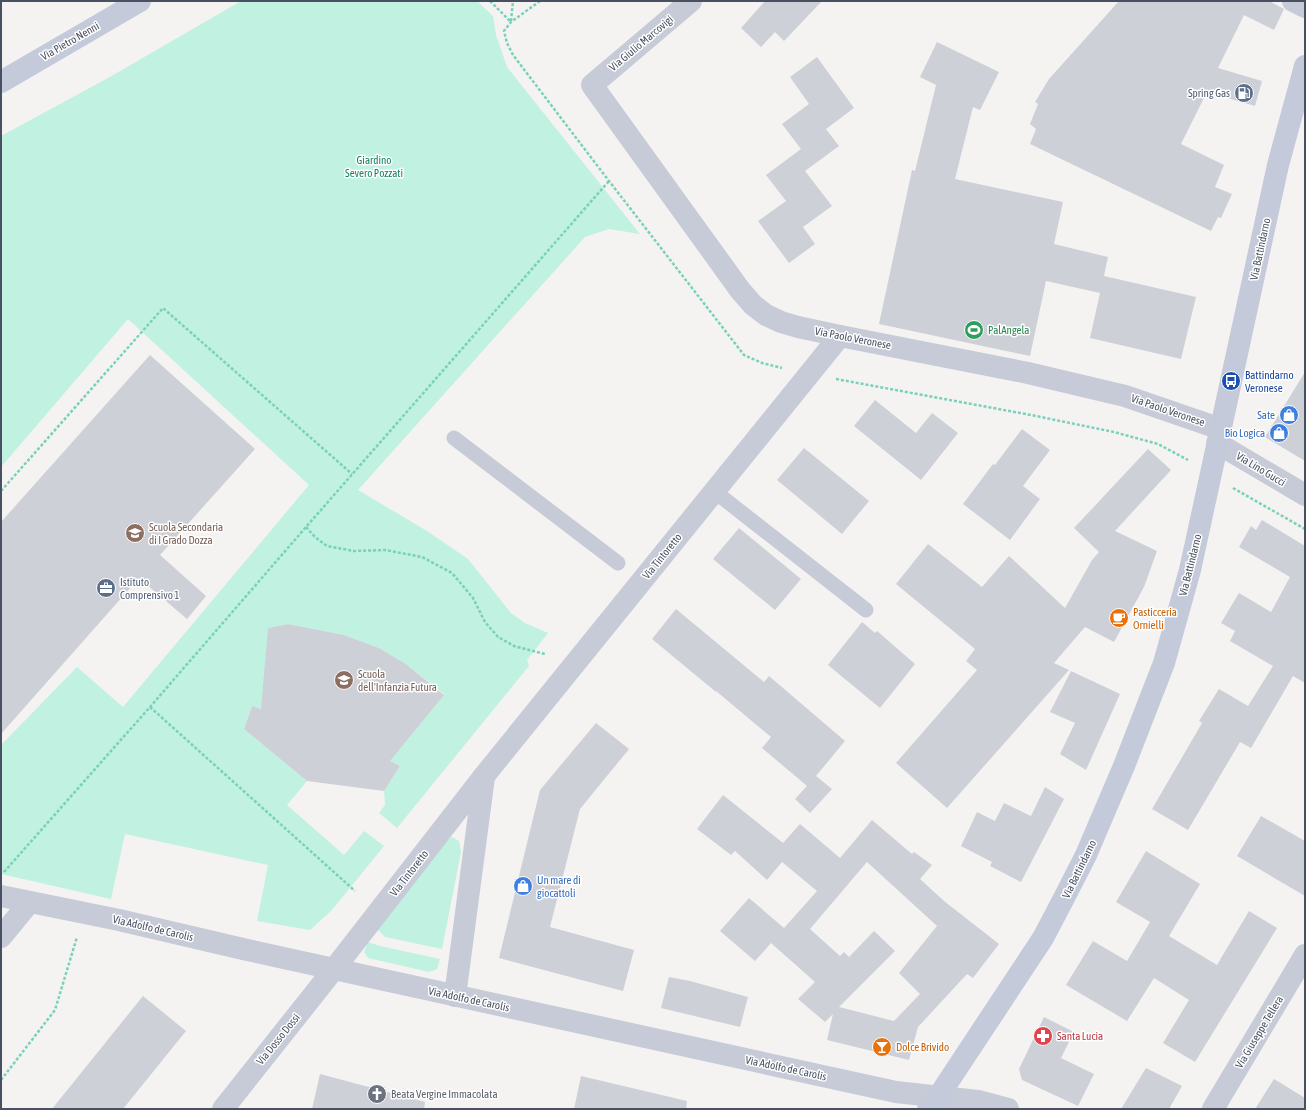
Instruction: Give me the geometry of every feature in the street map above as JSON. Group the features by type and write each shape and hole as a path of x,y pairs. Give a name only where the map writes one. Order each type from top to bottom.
{"street":[{"name":"Via Pietro Nenni","path":"1,82 140,1"},
{"name":"Via Giulio Marcovigi","path":"592,85 691,1"},
{"path":"1293,1 1305,7"},
{"name":"Via Battindarno","path":"933,1103 1043,938 1086,855 1124,766 1164,663 1190,570 1278,165 1305,66"},
{"name":"Via Paolo Veronese","path":"592,85 740,290 753,305 766,315 781,322 840,336 1028,373 1126,396 1219,436"},
{"name":"Via Tintoretto","path":"334,969 484,776 840,336"},
{"name":"Via Lino Gucci","path":"1219,436 1305,495"},
{"path":"455,996 484,776"},
{"name":"Via Adolfo de Carolis","path":"1,896 29,903 120,920 243,950 896,1092 933,1103 978,1101 1008,1109"},
{"path":"1,936 29,903"},
{"name":"Via Giuseppe Tellera","path":"1213,1109 1305,955"},
{"name":"Via Dosso Dossi","path":"223,1109 334,969"}],"lane":[{"path":"454,438 618,563"},
{"path":"714,491 866,610"}],"path":[{"path":"490,1 511,22"},
{"path":"511,22 513,1"},
{"path":"540,1 511,22 504,31 507,43 513,55 744,355 762,363"},
{"path":"1,876 609,181"},
{"path":"1,491 163,308 352,474"},
{"path":"840,380 1031,415 1114,432 1158,444 1191,461"},
{"path":"1233,487 1305,529"},
{"path":"306,527 315,537 327,546 354,551 384,550 422,557 452,573 473,598 485,622 498,637 514,646 545,654"},
{"path":"150,707 355,891"},
{"path":"1,1080 55,1010 79,931"}],"green space":[{"name":"Giardino Severo Pozzati","path":"241,1 477,1 493,16 496,35 507,67 640,234 609,229 585,237 358,490 427,531 468,559 511,613 525,623 548,633 527,660 529,666 397,828 379,813 385,805 384,791 400,766 381,757 390,738 404,744 444,694 406,664 379,648 344,635 288,624 268,628 272,713 252,706 244,729 307,781 287,805 344,855 364,831 384,846 332,910 310,930 257,921 268,865 125,834 111,899 1,874 1,745 77,667 123,707 309,485 128,319 1,467 1,136 108,78"},
{"path":"452,837 459,841 461,852 442,949 385,937 376,928 443,843"},
{"path":"368,942 440,959 437,969 429,972 368,958 364,952"}],"building":[{"path":"765,1 822,1 784,41 775,32 761,47 741,28"},
{"path":"1119,1 1269,1 1284,9 1274,30 1244,15 1218,68 1262,81 1255,106 1207,92 1181,144 1224,165 1215,187 1232,194 1221,218 1218,217 1211,231 1030,144 1036,129 1030,124 1038,104 1035,102 1049,79"},
{"path":"937,42 999,72 980,110 973,107 955,179 1063,202 1054,244 1108,257 1104,276 1196,297 1181,359 1090,338 1100,293 1046,281 1030,356 879,324 912,170 915,171 936,85 920,77"},
{"path":"817,57 854,108 826,129 839,146 805,171 832,206 803,227 815,244 789,263 758,221 786,201 766,175 801,149 782,124 809,104 790,77"},
{"path":"150,355 255,449 160,555 206,596 187,619 139,578 1,734 1,522"},
{"path":"1305,372 1305,461 1265,437"},
{"path":"875,400 916,433 932,413 958,433 921,480 854,426"},
{"path":"1022,429 1050,450 1023,486 1040,499 1010,540 963,504"},
{"path":"804,448 869,501 842,534 777,480"},
{"path":"1148,449 1171,470 1115,531 1157,551 1144,587 1114,642 1085,627 1054,663 1069,670 947,808 896,763 977,670 966,661 975,649 896,584 928,544 982,587 1009,556 1065,608 1092,560 1099,552 1074,528"},
{"path":"1262,520 1305,546 1305,683 1293,676 1251,748 1240,742 1188,830 1152,809 1202,723 1199,721 1219,689 1248,706 1273,666 1230,641 1235,631 1221,623 1239,593 1271,612 1290,577 1239,547 1251,526 1256,530"},
{"path":"739,528 801,579 775,610 713,559"},
{"path":"676,609 764,682 769,676 845,741 816,776 832,789 810,813 795,799 807,786 762,748 771,737 652,639"},
{"path":"862,622 875,633 877,631 915,664 880,708 828,665"},
{"path":"288,624 344,635 379,648 406,664 444,695 390,761 400,766 384,791 307,781 244,729 252,706 261,709 268,628"},
{"path":"1071,671 1120,694 1086,770 1060,754 1075,723 1050,712"},
{"path":"596,723 629,749 580,809 550,927 634,950 623,991 499,958 540,790"},
{"path":"1045,787 1064,799 1021,882 990,866 992,862 961,846 977,812 995,821 1004,803 1031,816"},
{"path":"723,795 783,843 800,824 840,858 872,820 912,854 914,852 932,865 920,879 944,901 999,944 973,978 967,974 918,1027 909,1060 827,1040 833,1014 825,1022 798,999 815,982 771,943 755,961 720,931 749,898 784,928 817,891 782,862 767,880 735,851 731,855 697,829","holes":["867,862 937,926 899,973 920,994 894,1021 839,1007 895,951 874,931 849,957 844,952 840,956 810,929"]},
{"path":"1261,816 1305,841 1305,896 1237,856"},
{"path":"1146,851 1200,884 1169,936 1217,965 1249,911 1277,928 1195,1062 1163,1043 1189,1000 1154,978 1127,1021 1066,985 1093,941 1127,961 1150,922 1116,902"},
{"path":"669,977 690,981 748,997 740,1027 661,1008"},
{"path":"143,996 186,1031 123,1109 52,1109"},
{"path":"1044,1017 1074,1032 1061,1058 1094,1074 1078,1106 1022,1080 1019,1069"},
{"path":"1146,1068 1182,1086 1169,1109 1121,1109"},
{"path":"320,1074 425,1102 424,1109 312,1109"},
{"path":"581,1076 687,1101 686,1109 574,1109"},
{"path":"1274,1079 1305,1098 1305,1109 1255,1109"}],"place":[{"name":"Spring Gas","path":"1244,93"},
{"name":"PalAngela","path":"974,330"},
{"name":"Battindarno Veronese","path":"1231,381"},
{"name":"Sate","path":"1289,415"},
{"name":"Bio Logica","path":"1279,433"},
{"name":"Scuola Secondaria di I Grado Dozza","path":"135,533"},
{"name":"Istituto Comprensivo 1","path":"106,588"},
{"name":"Pasticceria Ornielli","path":"1119,618"},
{"name":"Scuola dell'Infanzia Futura","path":"344,680"},
{"name":"Un mare di giocattoli","path":"523,886"},
{"name":"Santa Lucia","path":"1043,1036"},
{"name":"Dolce Brivido","path":"882,1047"},
{"name":"Beata Vergine Immacolata","path":"377,1094"}]}
